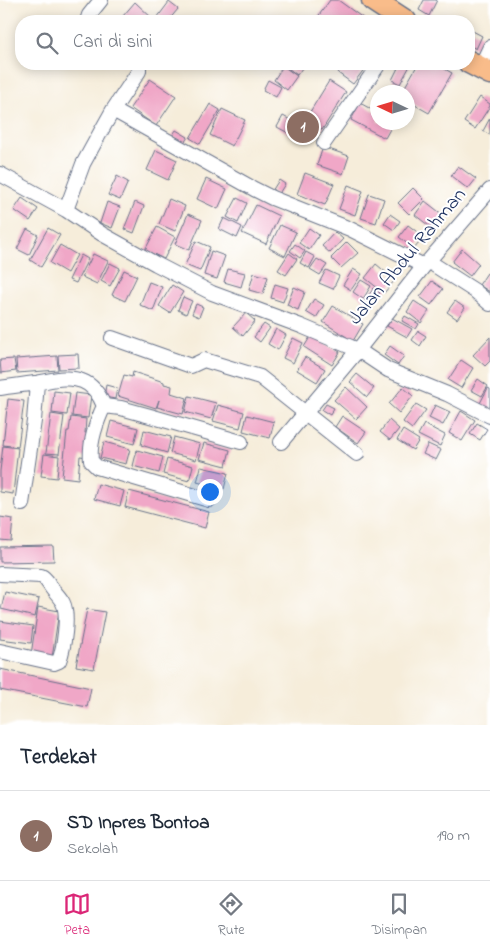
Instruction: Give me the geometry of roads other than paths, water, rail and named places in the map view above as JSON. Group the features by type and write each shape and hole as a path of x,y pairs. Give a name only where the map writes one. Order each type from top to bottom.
{"main road":[{"path":"373,0 396,15"}],"street":[{"path":"89,15 101,0"},
{"path":"479,68 490,48"},
{"path":"66,210 83,164 113,110 139,70"},
{"path":"324,143 375,70"},
{"path":"113,110 272,198 350,228 426,263 475,291 490,304"},
{"path":"0,174 66,210 102,234 212,293 301,326 358,350 388,370 447,394 490,416"},
{"name":"Jalan Abdul Rahman","path":"280,442 358,350 426,263 490,190"},
{"path":"112,338 190,366 204,360 260,377 357,454"},
{"path":"0,388 73,379 82,381 95,390 104,406"},
{"path":"22,504 34,421 37,383"},
{"path":"104,406 121,408 241,442"},
{"path":"104,406 97,420 91,444 91,461 97,467 209,500"},
{"path":"0,574 41,576 45,578 64,604 66,614 64,646 60,661 54,663 0,651"}],"place":[{"name":"SD Inpres Bontoa","path":"303,127"}]}
